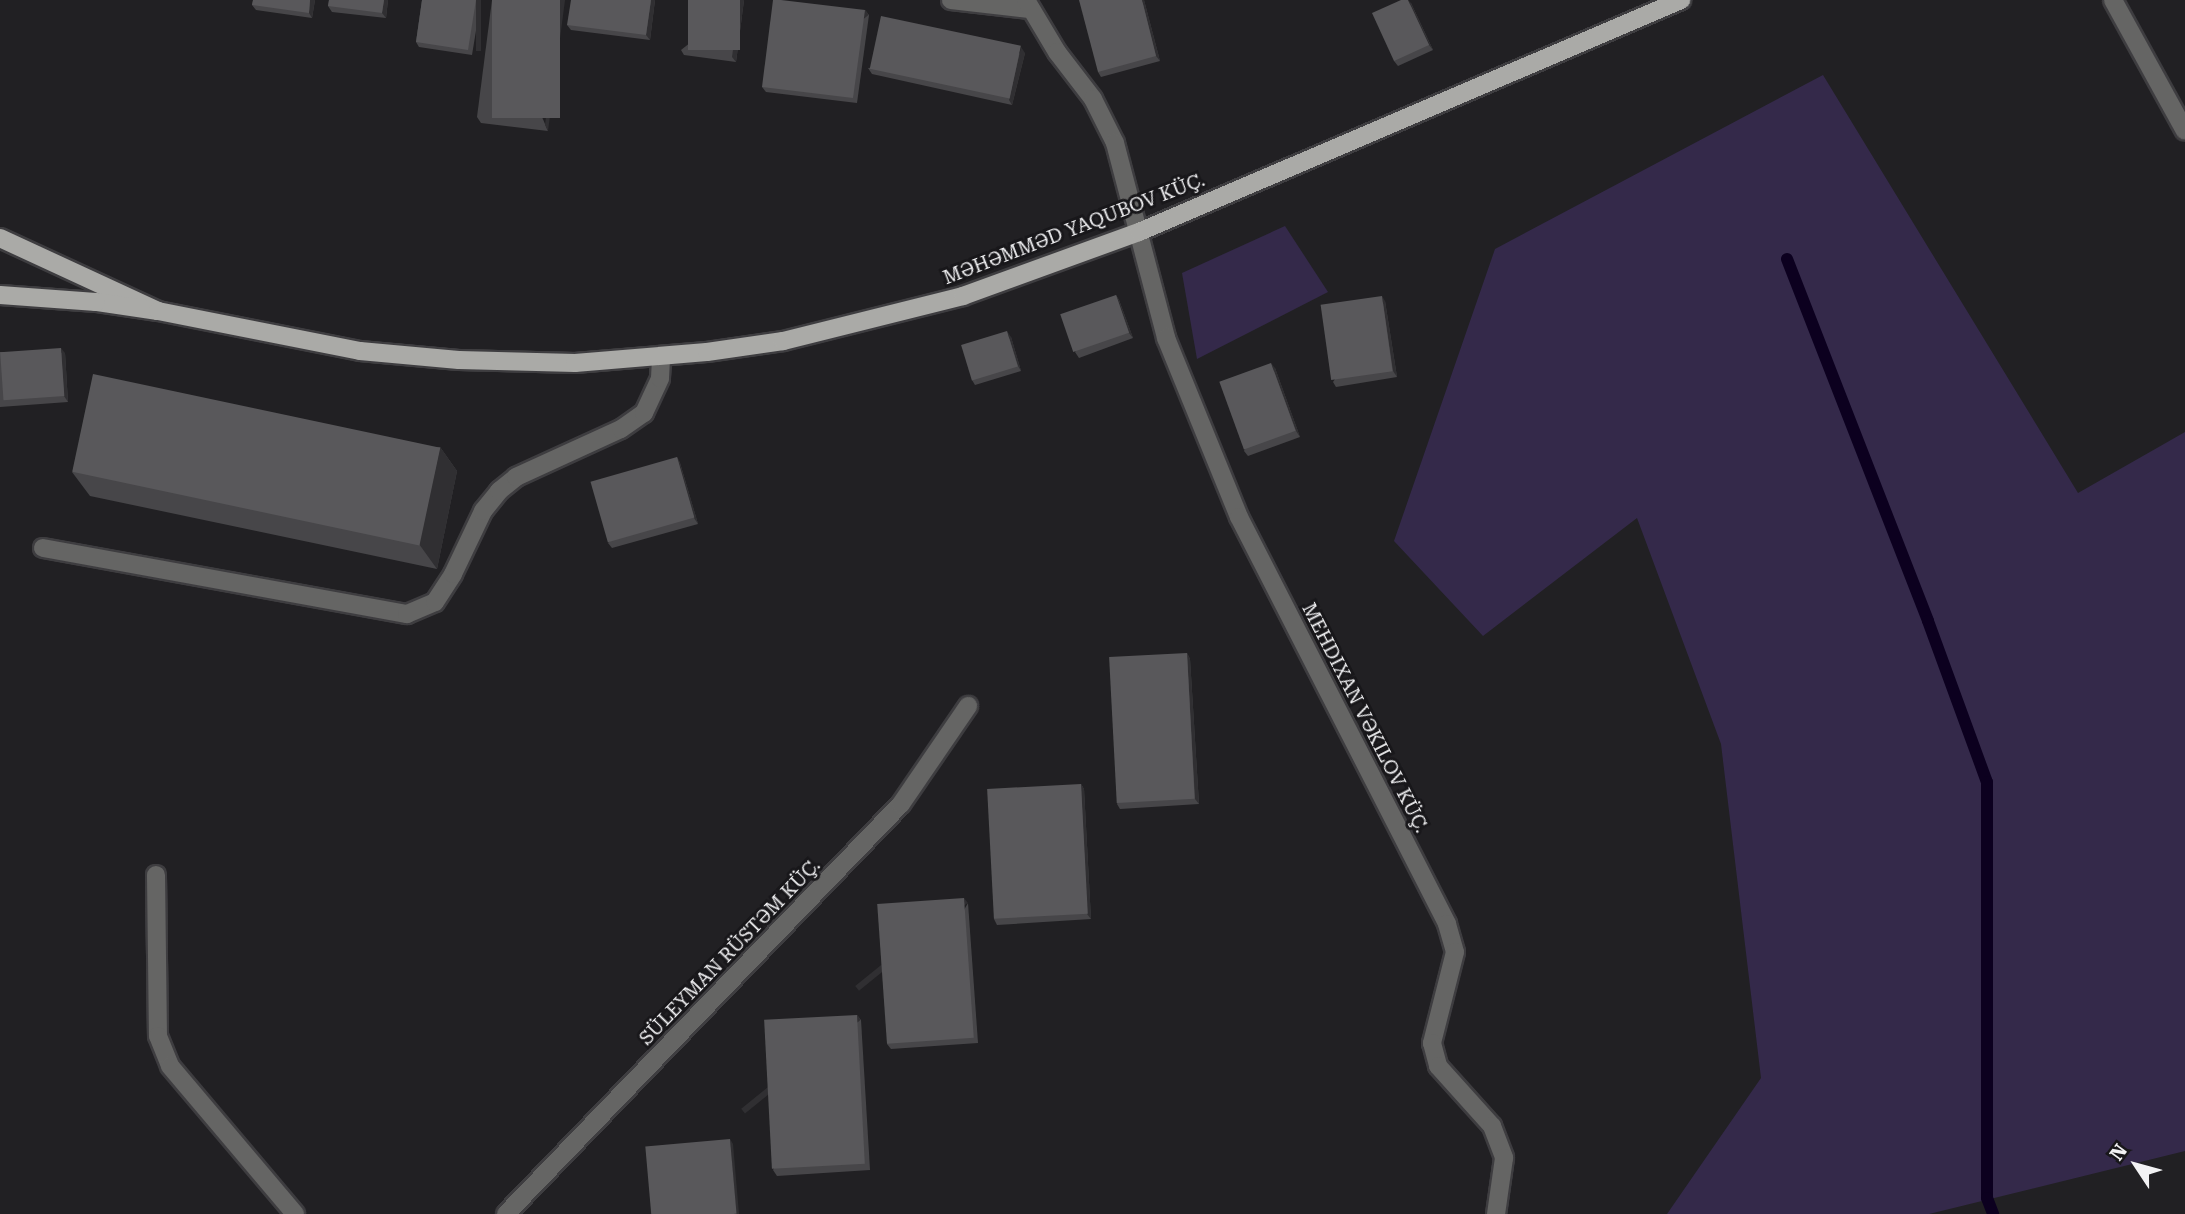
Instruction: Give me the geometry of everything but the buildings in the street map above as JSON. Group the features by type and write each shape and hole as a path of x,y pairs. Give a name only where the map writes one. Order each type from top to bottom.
{"main road":[{"name":"MƏHƏMMƏD YAQUBOV KÜÇ.","path":"158,311 348,349 447,359 575,363 783,341 963,296 1139,232 1681,0"},
{"path":"0,237 158,311"},
{"path":"0,295 83,301 158,311"}],"street":[{"path":"950,0 1028,4"},
{"path":"2113,0 2185,131"},
{"name":"MEHDIXAN VƏKILOV KÜÇ.","path":"1028,4 1093,99 1109,132 1139,232 1166,338 1238,517 1447,924 1455,952 1432,1043 1438,1066 1492,1126 1504,1158 1496,1214"},
{"path":"43,548 407,614 435,602 453,574 483,511 499,491 516,478 621,429 645,413 660,377 661,356"},
{"name":"SÜLEYMAN RÜSTƏM KÜÇ.","path":"506,1214 901,804 968,706"},
{"path":"156,875 158,1035 170,1066 295,1214"}],"shaded area":[{"path":"1823,75 2078,493 2185,432 2185,1151 1929,1214 1667,1214 1761,1078 1721,744 1637,518 1483,636 1394,541 1495,249"},
{"path":"1285,226 1328,292 1197,359 1182,273"}],"waterway":[{"path":"1787,259 1928,621 1987,782 1987,1198 1993,1214"}]}
